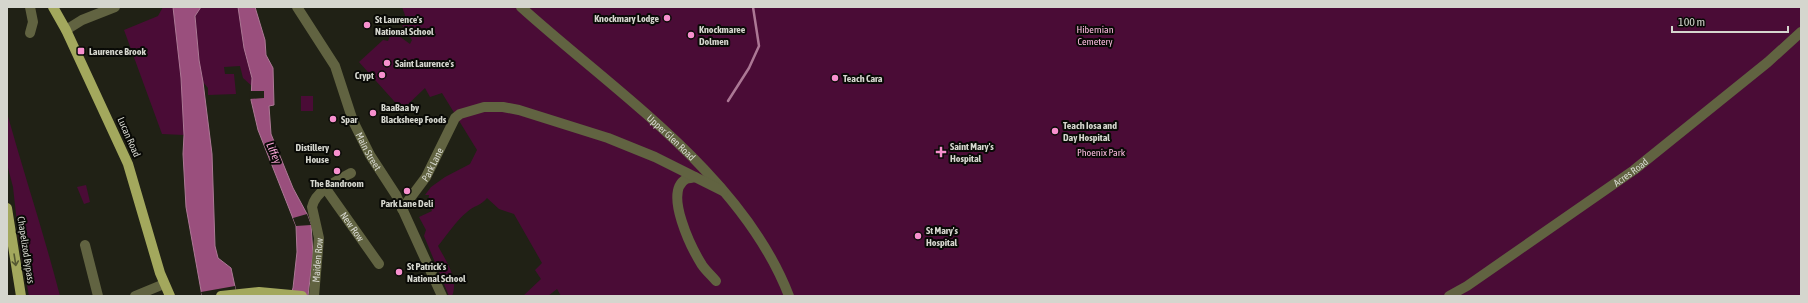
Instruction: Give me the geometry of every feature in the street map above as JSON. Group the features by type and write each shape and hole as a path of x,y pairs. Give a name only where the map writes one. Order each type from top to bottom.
{"main road":[{"name":"Lucan Road","path":"53,7 66,30 128,164 164,284 170,296"},
{"name":"Chapelizod Bypass","path":"7,208 21,296"},
{"path":"221,296 240,293 286,294 302,296"}],"street":[{"path":"30,7 33,22 30,33"},
{"path":"66,30 82,20 115,7"},
{"name":"Main Street","path":"297,7 335,66 353,121 370,155 396,195 442,296"},
{"name":"Upper Glen Road","path":"521,7 681,146 709,174 760,238 780,272 789,296"},
{"name":"Acres Road","path":"1449,296 1467,286 1634,170 1768,62 1801,32"},
{"name":"Park Lane","path":"402,208 426,177 453,121 460,114 484,107 503,107 519,110 608,138 655,157 695,177"},
{"name":"Maiden Row","path":"314,296 319,238 312,208 313,202 326,189 351,173"},
{"path":"716,281 702,265 682,221 676,200 679,187 686,179 695,177 724,191"},
{"name":"New Row","path":"326,189 379,264"},
{"path":"85,245 98,296"},
{"path":"135,296 164,284"}],"green space":[{"path":"163,7 173,7 176,23 181,71 184,135 162,134 124,30 158,16"},
{"path":"201,7 238,7 244,48 250,65 253,87 243,78 240,66 224,67 225,74 234,74 236,94 208,95 208,88 203,82 199,60 195,16"},
{"name":"Phoenix Park","path":"402,7 1801,7 1801,296 561,296 557,289 548,296 523,296 541,279 535,270 542,263 514,214 499,209 487,198 469,210 455,224 438,246 451,270 453,277 454,290 452,296 449,296 424,236 426,230 419,217 432,211 428,203 429,195 425,195 431,187 445,177 470,164 477,150 442,93 430,97 425,88 402,110 359,62 383,40 388,41 392,31 410,44 412,40 402,25 405,15"},
{"path":"301,96 313,96 313,111 301,111"},
{"path":"7,113 60,296 29,296 19,241 13,187 7,164"},
{"path":"86,185 90,202 84,204 77,187"}],"water":[{"path":"173,7 201,7 195,16 199,60 212,154 215,246 218,258 231,268 237,296 202,296 186,207 181,78"},
{"name":"Liffey","path":"238,7 255,7 265,40 266,55 273,68 274,105 269,106 271,134 293,188 307,214 311,225 313,254 308,296 290,296 293,288 297,252 296,226 258,130 251,100 252,78 244,48"}],"pier":[{"path":"250,91 264,91 264,98 249,99"},
{"path":"307,214 311,225 296,226 293,218"},
{"path":"235,286 237,296 202,296 201,292"}],"waterway":[{"path":"728,101 749,68 759,46 753,7"}],"place":[{"name":"Knockmary Lodge","path":"667,18"},
{"name":"St Laurence's National School","path":"367,25"},
{"name":"Knockmaree Dolmen","path":"691,35"},
{"name":"Laurence Brook","path":"81,51"},
{"name":"Saint Laurence's","path":"387,63"},
{"name":"Crypt","path":"382,75"},
{"name":"Teach Cara","path":"835,78"},
{"name":"BaaBaa by Blacksheep Foods","path":"373,113"},
{"name":"Spar","path":"333,119"},
{"name":"Teach Iosa and Day Hospital","path":"1055,131"},
{"name":"Saint Mary's Hospital","path":"941,152"},
{"name":"Distillery House","path":"337,153"},
{"name":"The Bandroom","path":"337,171"},
{"name":"Park Lane Deli","path":"407,191"},
{"name":"St Mary's Hospital","path":"918,236"},
{"name":"St Patrick's National School","path":"399,272"}],"park label":[{"name":"Hibernian Cemetery","path":"1095,34"}]}
